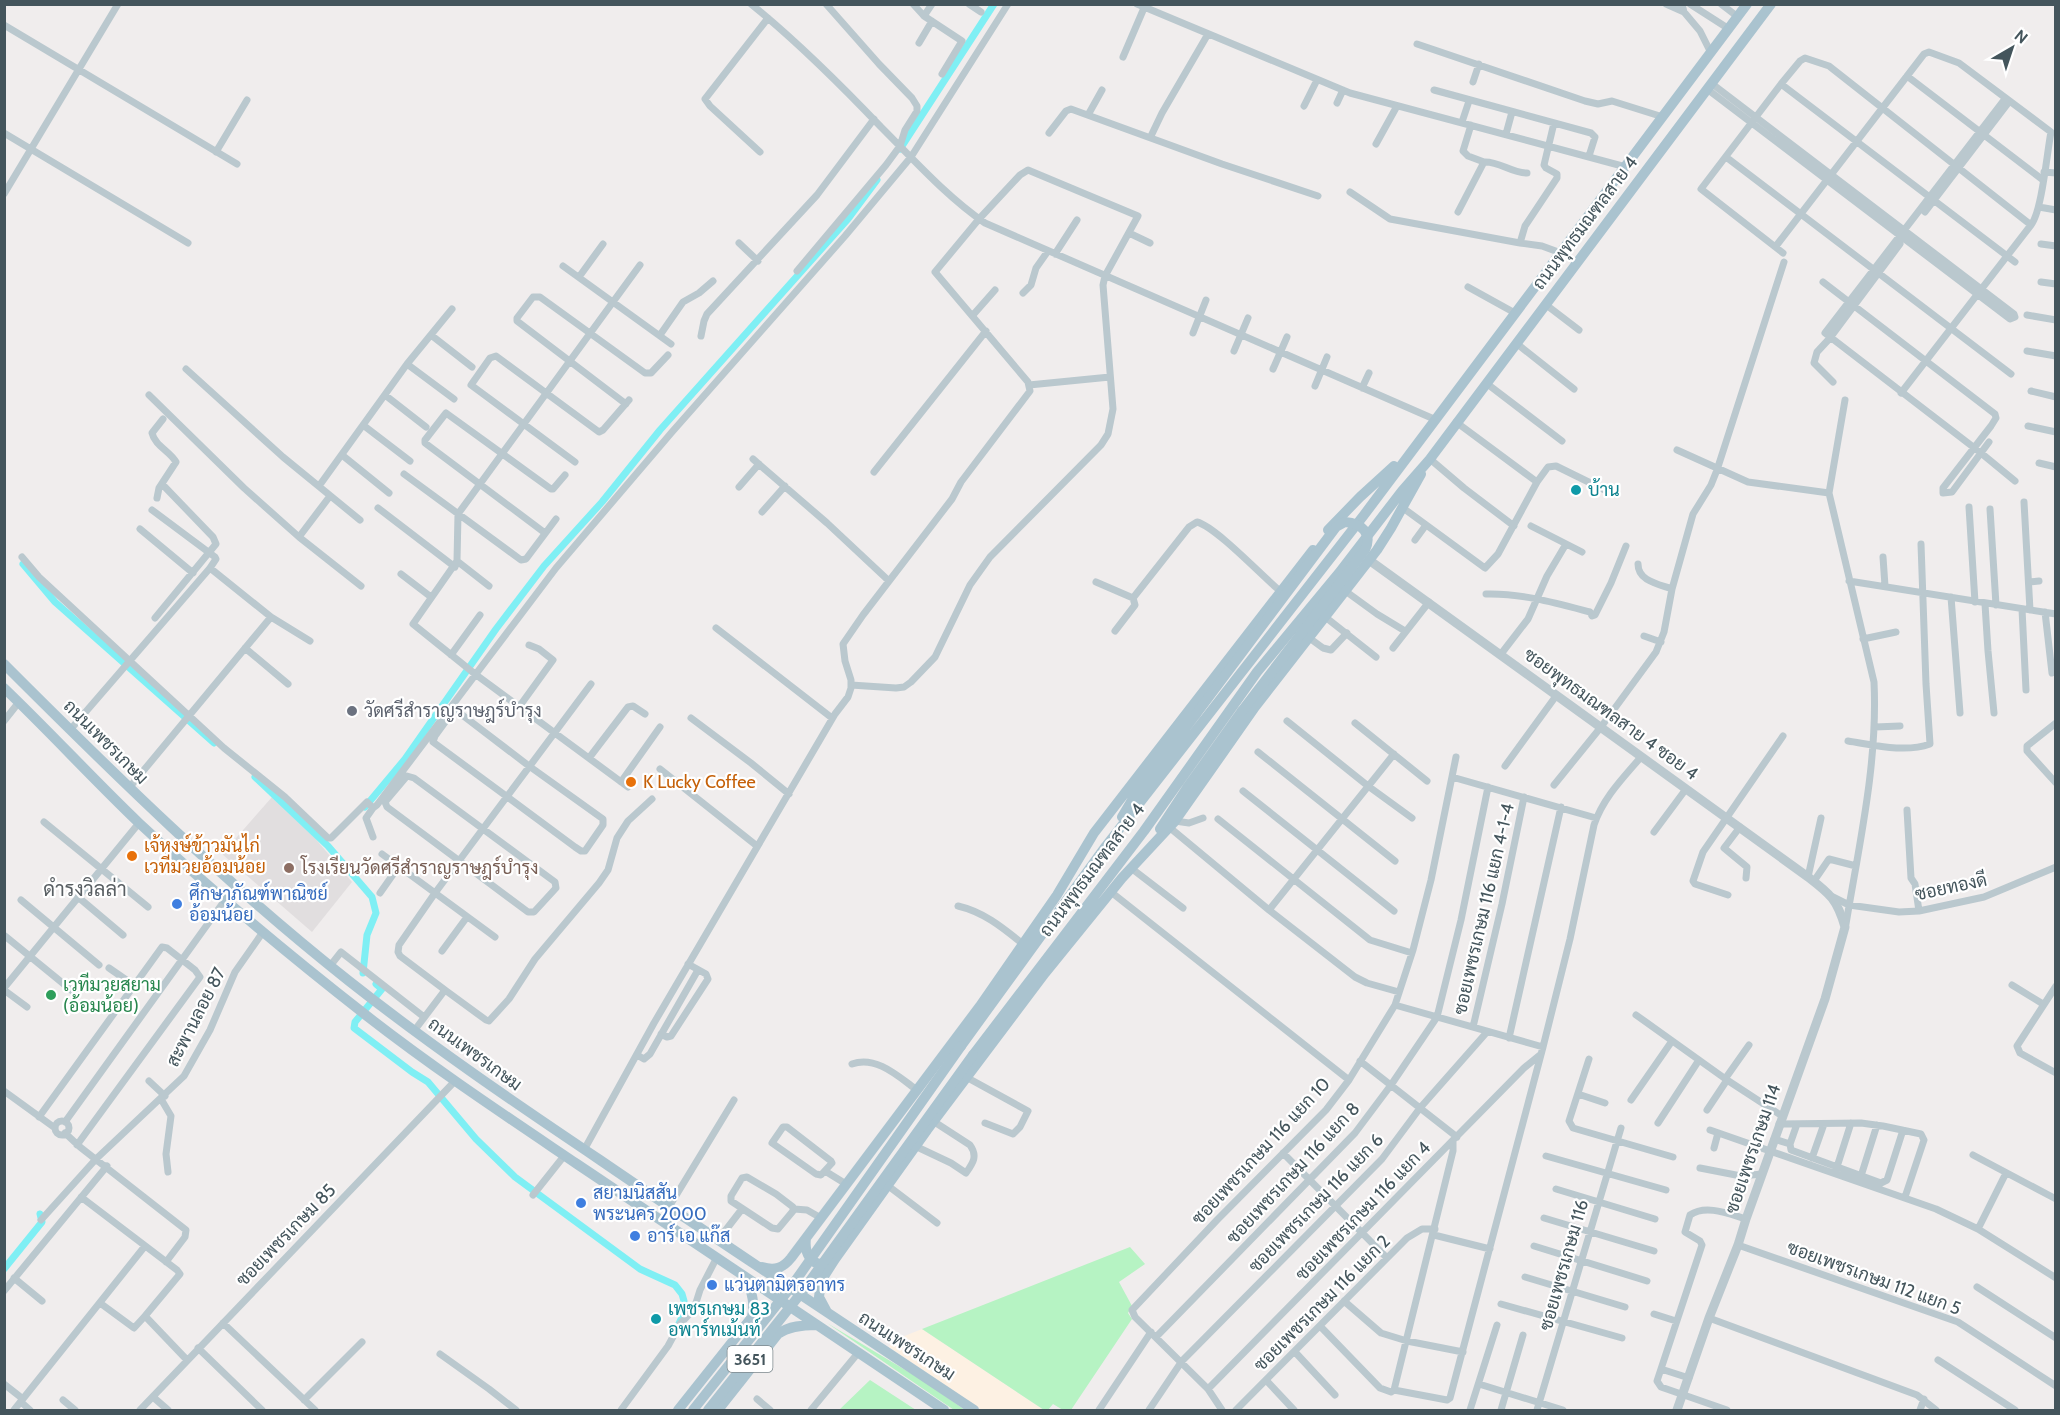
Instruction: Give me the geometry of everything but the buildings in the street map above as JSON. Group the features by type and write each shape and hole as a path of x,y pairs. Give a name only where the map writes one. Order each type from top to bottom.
{"main road":[{"name":"ถนนพุทธมณฑลสาย 4","path":"708,1410 792,1306 973,1054 1144,831 1257,672 1429,460 1770,5"},
{"path":"1743,10 1770,5"},
{"name":"ถนนพุทธมณฑลสาย 4","path":"693,1410 782,1299 1106,846 1351,531 1743,10"},
{"name":"ถนนพุทธมณฑลสาย 4","path":"756,1265 768,1269 781,1268 791,1258 1023,944 1094,833 1330,527 1406,456"},
{"name":"ถนนพุทธมณฑลสาย 4","path":"828,1315 819,1297 819,1287 834,1259 933,1121 1045,973 1131,868 1172,824 1248,717 1369,560 1403,508 1429,460"},
{"path":"1078,861 1138,790 1336,527 1345,522 1360,525 1367,531 1368,543 1365,550 1242,711 1140,859"},
{"name":"ถนนเพชรเกษม","path":"4,664 183,840 330,966 414,1031 487,1084 828,1315 974,1410"},
{"name":"ถนนเพชรเกษม","path":"4,687 139,823 173,854 247,919 451,1085 564,1156 944,1410"},
{"path":"1144,831 1187,788"},
{"path":"1106,846 1138,790"},
{"path":"173,854 183,840"},
{"path":"225,900 235,886"},
{"path":"247,919 258,906"},
{"path":"806,1238 806,1251 813,1262 824,1264 834,1259"},
{"path":"678,1410 752,1317 753,1298 747,1280"},
{"path":"718,1410 783,1330 797,1326 819,1326"},
{"path":"722,1357 731,1350 744,1352 749,1362 744,1377"}],"street":[{"path":"4,194 118,4"},
{"path":"751,4 813,57 909,155 979,219 1434,419"},
{"path":"797,272 900,146 905,130 917,111 917,105 901,85 879,64 826,4"},
{"path":"913,4 924,16 962,41 942,74"},
{"path":"924,16 932,4"},
{"path":"969,4 981,12"},
{"path":"22,557 39,577 187,718 285,797 328,838 333,837 371,806 427,740 563,560 672,432 845,236 909,155 1008,4"},
{"path":"1137,4 1343,90 1626,167"},
{"path":"1666,4 1683,8 1700,31 1711,53"},
{"path":"1690,4 1729,29"},
{"path":"1721,4 1743,10"},
{"path":"1123,57 1144,8"},
{"path":"760,152 705,99 768,18"},
{"path":"919,43 932,21"},
{"path":"4,25 237,164"},
{"path":"1151,136 1208,34"},
{"path":"1417,44 1598,104 1612,101 1663,117"},
{"path":"1776,246 1924,54 1929,52 1959,63 2053,132 2035,219 1901,393"},
{"path":"1783,253 1701,189 1781,84 1805,58 1829,66 2031,225"},
{"path":"1473,82 1479,64"},
{"path":"1907,76 2043,180"},
{"path":"1304,106 1317,80"},
{"path":"1781,84 2015,262"},
{"path":"1709,86 2015,317 2010,319 1979,291"},
{"path":"1089,115 1102,90"},
{"path":"1337,104 1343,90"},
{"path":"1434,90 1594,135 1595,140 1589,156"},
{"path":"216,152 247,100"},
{"path":"2007,100 1877,271 1825,333 2015,481"},
{"path":"1462,122 1469,101"},
{"path":"1376,144 1397,106"},
{"path":"1049,133 1068,109 1318,196"},
{"path":"1506,134 1512,112"},
{"path":"701,336 707,314 817,195 874,119"},
{"path":"1520,243 1526,226 1557,178 1556,173 1545,167 1554,123"},
{"path":"1471,125 1463,151 1468,156 1517,172 1527,173"},
{"path":"4,133 188,243"},
{"path":"1726,157 2011,374"},
{"path":"1458,212 1484,162"},
{"path":"584,1149 688,964 832,718 848,697 851,685 843,644 1030,392 1029,386 986,331 935,272 979,219 1020,175 1028,170 1138,216 1105,276 1102,291 1113,409 1104,440 1089,459 990,557 970,585 935,657 911,682 904,687 896,688 851,685"},
{"path":"2044,172 2055,173"},
{"path":"1350,192 1390,219 1542,246 1561,253"},
{"path":"2038,207 2055,210"},
{"path":"1023,294 1031,285 1036,268 1077,220"},
{"path":"1129,233 1150,243"},
{"path":"740,243 758,261"},
{"path":"579,278 603,244"},
{"path":"2041,244 2055,246"},
{"path":"1554,785 1601,727 1656,652 1660,643 1693,514 1711,485 1717,470 1784,262"},
{"path":"628,787 475,674 413,624 456,564 458,514 640,265"},
{"path":"563,266 671,344"},
{"path":"660,335 683,302 704,290 712,281"},
{"path":"1823,282 1995,414 1996,418 1978,451 1952,492 1943,493 1943,488 1978,451 1989,442"},
{"path":"2041,282 2055,284"},
{"path":"1468,287 1515,313"},
{"path":"973,315 995,290"},
{"path":"575,462 471,383 490,358 496,356 599,432 628,402 569,362 521,325 517,318 533,297 536,296 645,373 651,373 668,355"},
{"path":"1193,333 1206,300"},
{"path":"1545,304 1579,330"},
{"path":"319,486 408,364 452,309"},
{"path":"2027,315 2055,320"},
{"path":"1234,351 1248,318"},
{"path":"873,472 986,331"},
{"path":"431,335 472,367"},
{"path":"1273,369 1287,337"},
{"path":"1830,338 1817,352 1814,361 1833,382"},
{"path":"1516,344 1574,389"},
{"path":"2027,351 2055,356"},
{"path":"1315,387 1327,357"},
{"path":"408,364 454,399"},
{"path":"186,369 283,457 360,520"},
{"path":"1362,388 1369,374"},
{"path":"1029,386 1110,377"},
{"path":"1486,383 1562,441"},
{"path":"2031,391 2055,397"},
{"path":"148,395 244,488 299,537 361,586"},
{"path":"386,395 426,426"},
{"path":"1845,400 1829,493 1874,682 1875,727 1856,866 1845,927"},
{"path":"545,533 425,443 446,413 551,489 565,475"},
{"path":"157,498 157,493 176,462 172,455 152,438 152,434 163,419"},
{"path":"1456,422 1537,482"},
{"path":"363,425 410,461"},
{"path":"2028,426 2055,432"},
{"path":"1677,450 1717,470 1756,484 1829,493"},
{"path":"342,455 389,493"},
{"path":"1429,460 1514,526"},
{"path":"739,487 756,461 890,581"},
{"path":"2039,463 2055,467"},
{"path":"1403,508 1485,568 1498,554 1537,482 1548,467 1556,466 1613,494"},
{"path":"404,474 521,560 526,559 556,519"},
{"path":"155,618 215,546 214,539 162,484"},
{"path":"762,512 785,486"},
{"path":"299,537 330,496"},
{"path":"2024,502 2029,582 2026,609 2026,690"},
{"path":"1969,507 1975,602"},
{"path":"378,508 489,586"},
{"path":"1990,508 1996,605"},
{"path":"70,730 216,559 152,510"},
{"path":"1133,598 1189,527 1197,522 1222,539 1280,591"},
{"path":"1415,540 1426,525"},
{"path":"1531,526 1582,552"},
{"path":"140,529 193,573"},
{"path":"1501,654 1528,619 1536,598 1566,544"},
{"path":"1848,741 1873,748 1911,748 1930,744 1921,544"},
{"path":"1486,594 1536,598 1595,615 1626,546"},
{"path":"1883,557 1885,586"},
{"name":"ซอยพุทธมณฑลสาย 4 ซอย 4","path":"1369,560 1740,827 1833,897"},
{"path":"1638,564 1638,572 1643,578 1672,589"},
{"path":"210,568 271,617 310,641"},
{"path":"400,574 431,597"},
{"path":"1850,581 2055,614"},
{"path":"2029,582 2039,581"},
{"path":"1096,582 1133,598"},
{"path":"1344,590 1405,631"},
{"path":"1951,597 1960,713"},
{"path":"1115,632 1135,605 1133,598"},
{"path":"1393,648 1429,602"},
{"path":"1985,604 1995,714"},
{"path":"2045,612 2052,673"},
{"path":"451,655 480,615"},
{"path":"1324,616 1376,657"},
{"path":"129,788 271,617"},
{"path":"716,628 832,718"},
{"path":"1863,639 1896,632"},
{"path":"1308,637 1323,648 1331,650 1347,633"},
{"path":"1644,636 1660,643"},
{"path":"519,707 553,660 539,649 529,645"},
{"path":"245,648 288,684"},
{"path":"591,684 435,893 399,945 400,956 486,1020 494,1018 510,999 535,959 608,870 617,838 628,821 652,799"},
{"path":"1505,766 1556,696"},
{"path":"4,721 19,702"},
{"path":"589,758 628,707 633,706 645,714"},
{"path":"458,711 603,819 603,825 588,848 581,851 506,797 434,742 452,712 458,711"},
{"path":"691,718 789,794"},
{"path":"1287,721 1412,818"},
{"path":"1355,723 1427,780"},
{"path":"2055,723 2027,747 2027,751 2055,783"},
{"path":"1875,727 1900,726"},
{"path":"621,782 660,727"},
{"path":"1728,895 1697,886 1693,880 1703,852 1783,736"},
{"path":"1258,752 1395,861"},
{"path":"1269,910 1394,754"},
{"name":"ซอยเพชรเกษม 116 แยก 10","path":"1153,1335 1135,1317 1132,1310 1326,1110 1349,1080 1395,1005 1412,953 1431,880 1456,757"},
{"path":"1320,1326 1362,1367 1371,1381 1386,1391 1394,1390 1449,1400 1570,939 1596,818 1607,798 1641,757"},
{"path":"660,769 757,846"},
{"path":"407,776 411,776 550,878 555,882 556,888 540,906 530,913 459,862 387,807 385,802 407,776"},
{"path":"1452,777 1596,818"},
{"path":"1437,1017 1461,920 1488,787"},
{"path":"1653,832 1686,789"},
{"path":"1243,791 1394,911"},
{"name":"ซอยเพชรเกษม 116 แยก 4-1-4","path":"1473,1028 1524,797"},
{"path":"371,806 366,818 373,837"},
{"path":"1509,1038 1561,807"},
{"path":"1906,810 1911,878 1916,884 1919,911"},
{"path":"1811,879 1821,818"},
{"path":"1172,824 1203,819"},
{"path":"1218,819 1370,940 1412,953"},
{"path":"44,822 148,907"},
{"path":"27,1007 4,989 139,823"},
{"path":"1172,824 1269,910 1355,977 1367,983 1399,992"},
{"path":"1740,827 1724,848 1747,867 1746,878"},
{"path":"382,854 495,937"},
{"path":"1811,879 1828,859 1856,866"},
{"path":"380,893 399,866"},
{"name":"ซอยทองดี","path":"1833,897 1849,905 1899,912 1919,911 1984,897 2055,867"},
{"path":"1131,868 1183,908"},
{"path":"1111,892 1349,1080"},
{"path":"78,897 123,935"},
{"path":"1833,897 1845,927"},
{"path":"21,900 99,965"},
{"path":"65,1122 225,900"},
{"path":"958,906 971,909 989,918 1023,944"},
{"path":"442,951 468,917"},
{"name":"ซอยเพชรเกษม 114","path":"1677,1410 1709,1318 1738,1245 1824,999 1845,927"},
{"name":"สะพานลอย 87","path":"41,1220 96,1159 184,1076 210,1030 236,972 263,932"},
{"path":"4,936 76,994"},
{"path":"39,1117 162,947 167,948 195,970 200,977 77,1145"},
{"path":"330,966 341,952 424,1017"},
{"path":"661,1034 671,1036 708,979 706,974 688,964"},
{"path":"109,968 135,986"},
{"path":"637,1055 644,1059 647,1057 698,970"},
{"path":"2012,985 2043,1004"},
{"path":"2054,1071 2020,1053 2017,1049 2055,986"},
{"path":"414,1031 445,990"},
{"path":"1395,1005 1509,1038 1541,1051"},
{"path":"1636,1015 1780,1120 1797,1124 1877,1125 1921,1134 1924,1140 1905,1197"},
{"name":"ซอยเพชรเกษม 116 แยก 8","path":"1099,1410 1153,1335 1355,1133 1437,1017"},
{"name":"ซอยเพชรเกษม 116 แยก 6","path":"1149,1410 1182,1361 1387,1153 1420,1108 1487,1032"},
{"path":"1631,1100 1672,1041"},
{"path":"1707,1110 1749,1045"},
{"name":"ซอยเพชรเกษม 116 แยก 4","path":"1208,1389 1541,1051"},
{"path":"1589,1059 1569,1121 1570,1125 1573,1128 1673,1157"},
{"path":"1658,1123 1699,1060"},
{"path":"1360,1061 1455,1139 1394,1390"},
{"path":"852,1064 858,1062 886,1068 917,1090"},
{"path":"966,1077 1028,1111 1020,1127 1013,1134 985,1123"},
{"path":"149,1080 163,1098 171,1116 166,1154 168,1172"},
{"name":"ซอยเพชรเกษม 85","path":"140,1410 451,1085"},
{"path":"4,1091 55,1128 58,1134 65,1133"},
{"path":"1578,1094 1605,1103"},
{"path":"669,1207 734,1100"},
{"path":"915,1146 951,1163 966,1173 973,1162 974,1150 933,1121"},
{"path":"55,1128 59,1122 65,1122"},
{"path":"65,1122 68,1128 65,1133"},
{"path":"1836,1169 1851,1123"},
{"path":"1797,1124 1790,1144 1791,1150 1936,1209 1978,1229 2055,1278"},
{"path":"1812,1158 1824,1124"},
{"path":"1861,1176 1877,1125"},
{"path":"783,1127 787,1127 831,1161 832,1163 825,1171 821,1175 816,1174 773,1145 772,1142 783,1127"},
{"name":"ซอยเพชรเกษม 116","path":"1538,1407 1621,1128"},
{"path":"1710,1130 1881,1183 1887,1180 1903,1131"},
{"path":"65,1133 77,1145 107,1166 186,1230 185,1237 166,1262"},
{"path":"1714,1148 1719,1133"},
{"path":"1774,1138 1790,1144"},
{"path":"1283,1153 1387,1258"},
{"path":"1973,1155 2055,1199"},
{"path":"533,1195 564,1156"},
{"path":"1546,1156 1666,1190"},
{"path":"4,1291 107,1166"},
{"path":"1700,1168 1741,1176 1762,1174"},
{"path":"825,1171 846,1184"},
{"path":"1978,1229 2006,1173"},
{"path":"794,1209 775,1229 730,1199 742,1178 745,1177 776,1194 794,1209 807,1210 821,1218"},
{"path":"887,1185 937,1223"},
{"path":"1556,1189 1655,1220"},
{"path":"81,1197 180,1274 136,1327 132,1327 100,1303"},
{"path":"718,1240 742,1209"},
{"path":"1728,1410 1710,1407 1683,1394 1661,1387 1657,1383 1702,1245 1700,1241 1685,1232 1690,1215 1700,1210 1715,1210 1746,1219"},
{"path":"1544,1218 1654,1251"},
{"name":"ซอยเพชรเกษม 116 แยก 2","path":"1236,1410 1387,1258 1417,1231 1434,1232"},
{"path":"1434,1232 1490,1249"},
{"name":"ซอยเพชรเกษม 112 แยก 5","path":"1738,1245 1958,1322 2055,1386"},
{"path":"14,1410 145,1246"},
{"path":"1534,1246 1647,1281"},
{"path":"621,1410 668,1346 680,1324 694,1309 700,1290 716,1259"},
{"path":"1525,1277 1625,1307"},
{"path":"14,1278 42,1300"},
{"path":"1977,1287 2055,1338"},
{"path":"1344,1301 1381,1333 1407,1341 1463,1352"},
{"path":"1501,1304 1622,1338"},
{"path":"1654,1314 1676,1321"},
{"path":"146,1316 187,1360"},
{"path":"1709,1318 1917,1395 1936,1410"},
{"path":"223,1323 313,1410"},
{"path":"1470,1410 1497,1325"},
{"path":"1153,1335 1208,1389 1222,1410"},
{"path":"1501,1410 1523,1335"},
{"path":"304,1400 362,1342"},
{"path":"198,1348 262,1410"},
{"path":"1295,1352 1335,1395"},
{"path":"811,1410 858,1353"},
{"path":"440,1354 516,1410"},
{"path":"1938,1360 2015,1410"},
{"path":"1661,1369 1689,1378"},
{"path":"1266,1380 1294,1410"},
{"path":"4,1384 30,1410"},
{"path":"1479,1384 1538,1407 1563,1410"},
{"path":"153,1396 168,1410"},
{"path":"757,1399 770,1410"},
{"path":"1920,1410 1923,1399"},
{"path":"63,1400 75,1410"}],"shaded area":[{"name":"โรงเรียนวัดศรีสําราญราษฎร์บํารุง","path":"272,797 314,837 352,882 312,932 222,854"},
{"path":"922,1329 1044,1410 982,1410 889,1347 892,1341"}],"green space":[{"path":"1130,1247 1145,1264 1119,1282 1132,1306 1128,1313 1132,1319 1071,1410 1063,1410 1053,1404 1048,1410 1044,1410 922,1329"},
{"path":"827,1323 922,1380 965,1410 954,1410"},
{"path":"870,1380 916,1410 839,1410"}],"waterway":[{"path":"900,149 994,4"},
{"path":"365,807 405,759 496,629 544,566 602,502 660,430 848,219 877,180"},
{"path":"23,564 55,602 214,743"},
{"path":"255,777 328,846 372,897 376,913 367,935 363,973"},
{"path":"376,984 382,989 355,1022 354,1028 428,1082 476,1139 515,1177 640,1269 675,1285 684,1301 678,1326"},
{"path":"4,1269 42,1222 40,1214"}],"place":[{"name":"บ้าน","path":"1576,490"},
{"name":"วัดศรีสําราญราษฎร์บํารุง","path":"352,711"},
{"name":"K Lucky Coffee","path":"631,782"},
{"name":"เจ้หงษ์ข้าวมันไก่ เวทีมวยอ้อมน้อย","path":"132,856"},
{"name":"โรงเรียนวัดศรีสําราญราษฎร์บํารุง","path":"289,868"},
{"name":"ศึกษาภัณฑ์พาณิชย์ อ้อมน้อย","path":"177,904"},
{"name":"เวทีมวยสยาม (อ้อมน้อย)","path":"51,995"},
{"name":"สยามนิสสัน พระนคร 2000","path":"581,1203"},
{"name":"อาร์ เอ แก๊ส","path":"635,1236"},
{"name":"แว่นตามิตรอาทร","path":"712,1285"},
{"name":"เพชรเกษม 83 อพาร์ทเม้นท์","path":"656,1319"}],"district":[{"name":"ดำรงวิลล่า","path":"85,889"}]}
